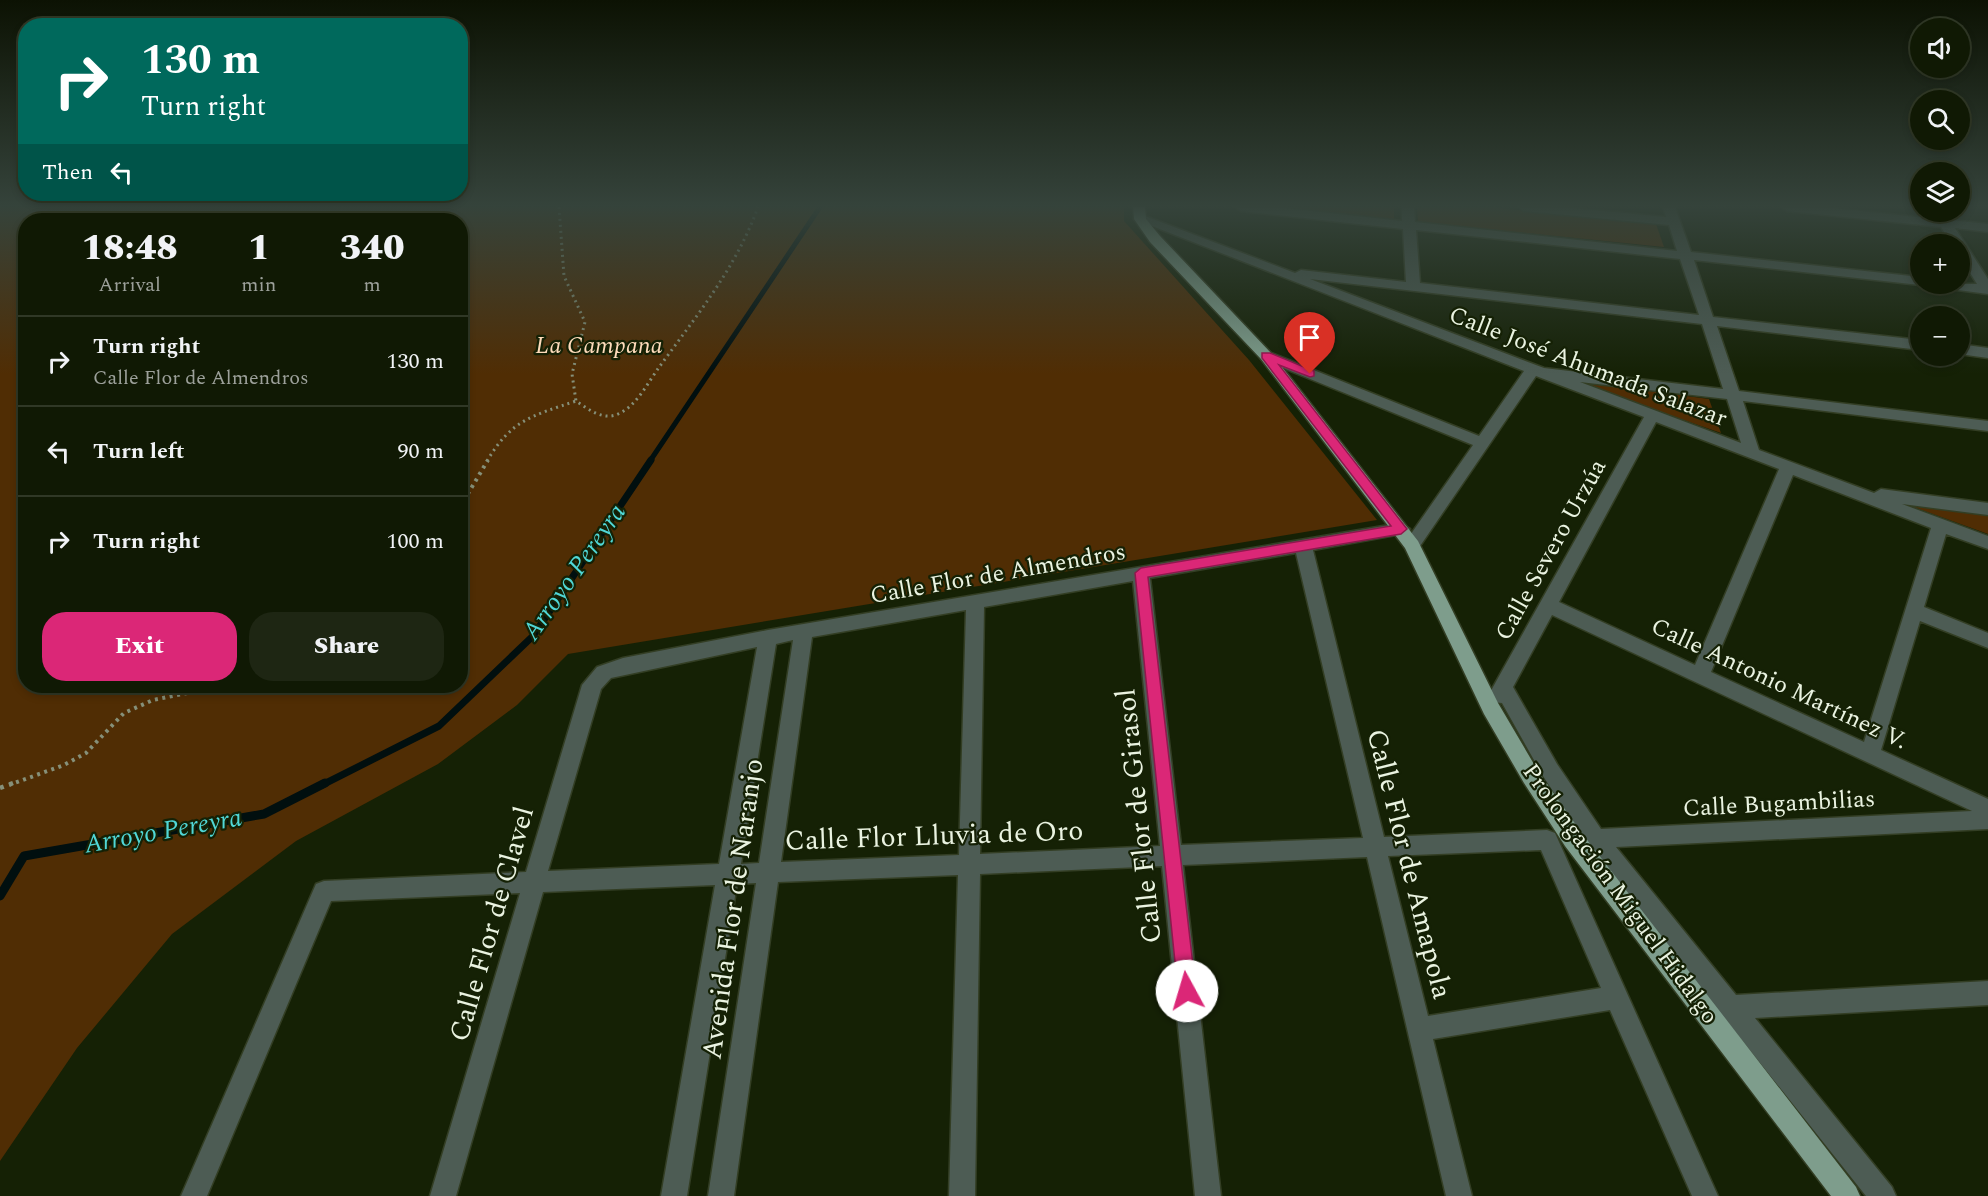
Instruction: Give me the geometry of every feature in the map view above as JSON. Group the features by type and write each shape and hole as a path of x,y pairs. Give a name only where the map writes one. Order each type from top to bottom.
{"main road":[{"name":"Prolongación Miguel Hidalgo","path":"1178,263 1266,356 1413,545 1491,708 1530,777 1585,839 1703,1009 1847,1196"}],"street":[{"name":"Calle José Ahumada Salazar","path":"1257,263 1532,371 1988,543"},
{"path":"1411,263 1413,286"},
{"path":"1687,263 1753,454"},
{"path":"1749,263 1910,280"},
{"path":"1971,263 1988,289"},
{"path":"1276,271 1910,344"},
{"path":"1970,287 1988,289"},
{"path":"1970,350 1988,352"},
{"path":"1266,356 1482,443"},
{"path":"1413,545 1532,371 1988,426"},
{"name":"Calle Severo Urzúa","path":"1491,708 1652,416"},
{"path":"1700,676 1788,468"},
{"path":"1850,491 1988,509"},
{"path":"1870,754 1940,525"},
{"name":"Calle Flor de Almendros","path":"604,672 804,630 975,604 1303,544 1401,529"},
{"name":"Calle Flor de Amapola","path":"1303,544 1459,1196"},
{"name":"Calle Flor de Girasol","path":"1141,573 1209,1196"},
{"path":"962,1196 975,604"},
{"name":"Calle Antonio Martínez V.","path":"1548,605 1988,810"},
{"path":"1915,611 1988,641"},
{"name":"Avenida Flor de Naranjo","path":"721,1196 804,630"},
{"name":"Avenida Flor de Naranjo","path":"674,1196 768,637"},
{"name":"Calle Flor de Clavel","path":"443,1196 592,685 604,672"},
{"path":"1503,687 1585,839 1731,1007 1883,1196"},
{"name":"Calle Bugambilias","path":"1585,839 1988,820"},
{"name":"Calle Flor Lluvia de Oro","path":"194,1196 324,891 1546,840 1616,997"},
{"path":"1703,1009 1988,993"},
{"path":"1419,1029 1616,997 1705,1196"}],"path":[{"path":"563,263 564,276 585,322 572,374 576,401"},
{"path":"468,493 500,439 524,419 576,401 598,414 608,417 619,414 636,398 715,294 733,263"},
{"path":"0,788 64,765 86,753 124,713 153,700 188,693"}],"green space":[{"name":"La Campana","path":"0,263 18,263 18,693 468,693 468,263 1162,263 1249,360 1377,520 568,654 517,705 438,764 296,841 172,934 77,1048 0,1161"},
{"path":"1568,380 1709,399 1721,433"},
{"path":"1905,504 1988,514 1988,534"}],"waterway":[{"name":"Arroyo Pereyra","path":"650,461 783,263"},
{"name":"Arroyo Pereyra","path":"322,785 439,726 533,636 651,460"},
{"name":"Arroyo Pereyra","path":"0,896 24,856 264,814 325,783"}],"route":[{"path":"1187,991 1141,573 1401,529 1266,356 1310,374"}]}
